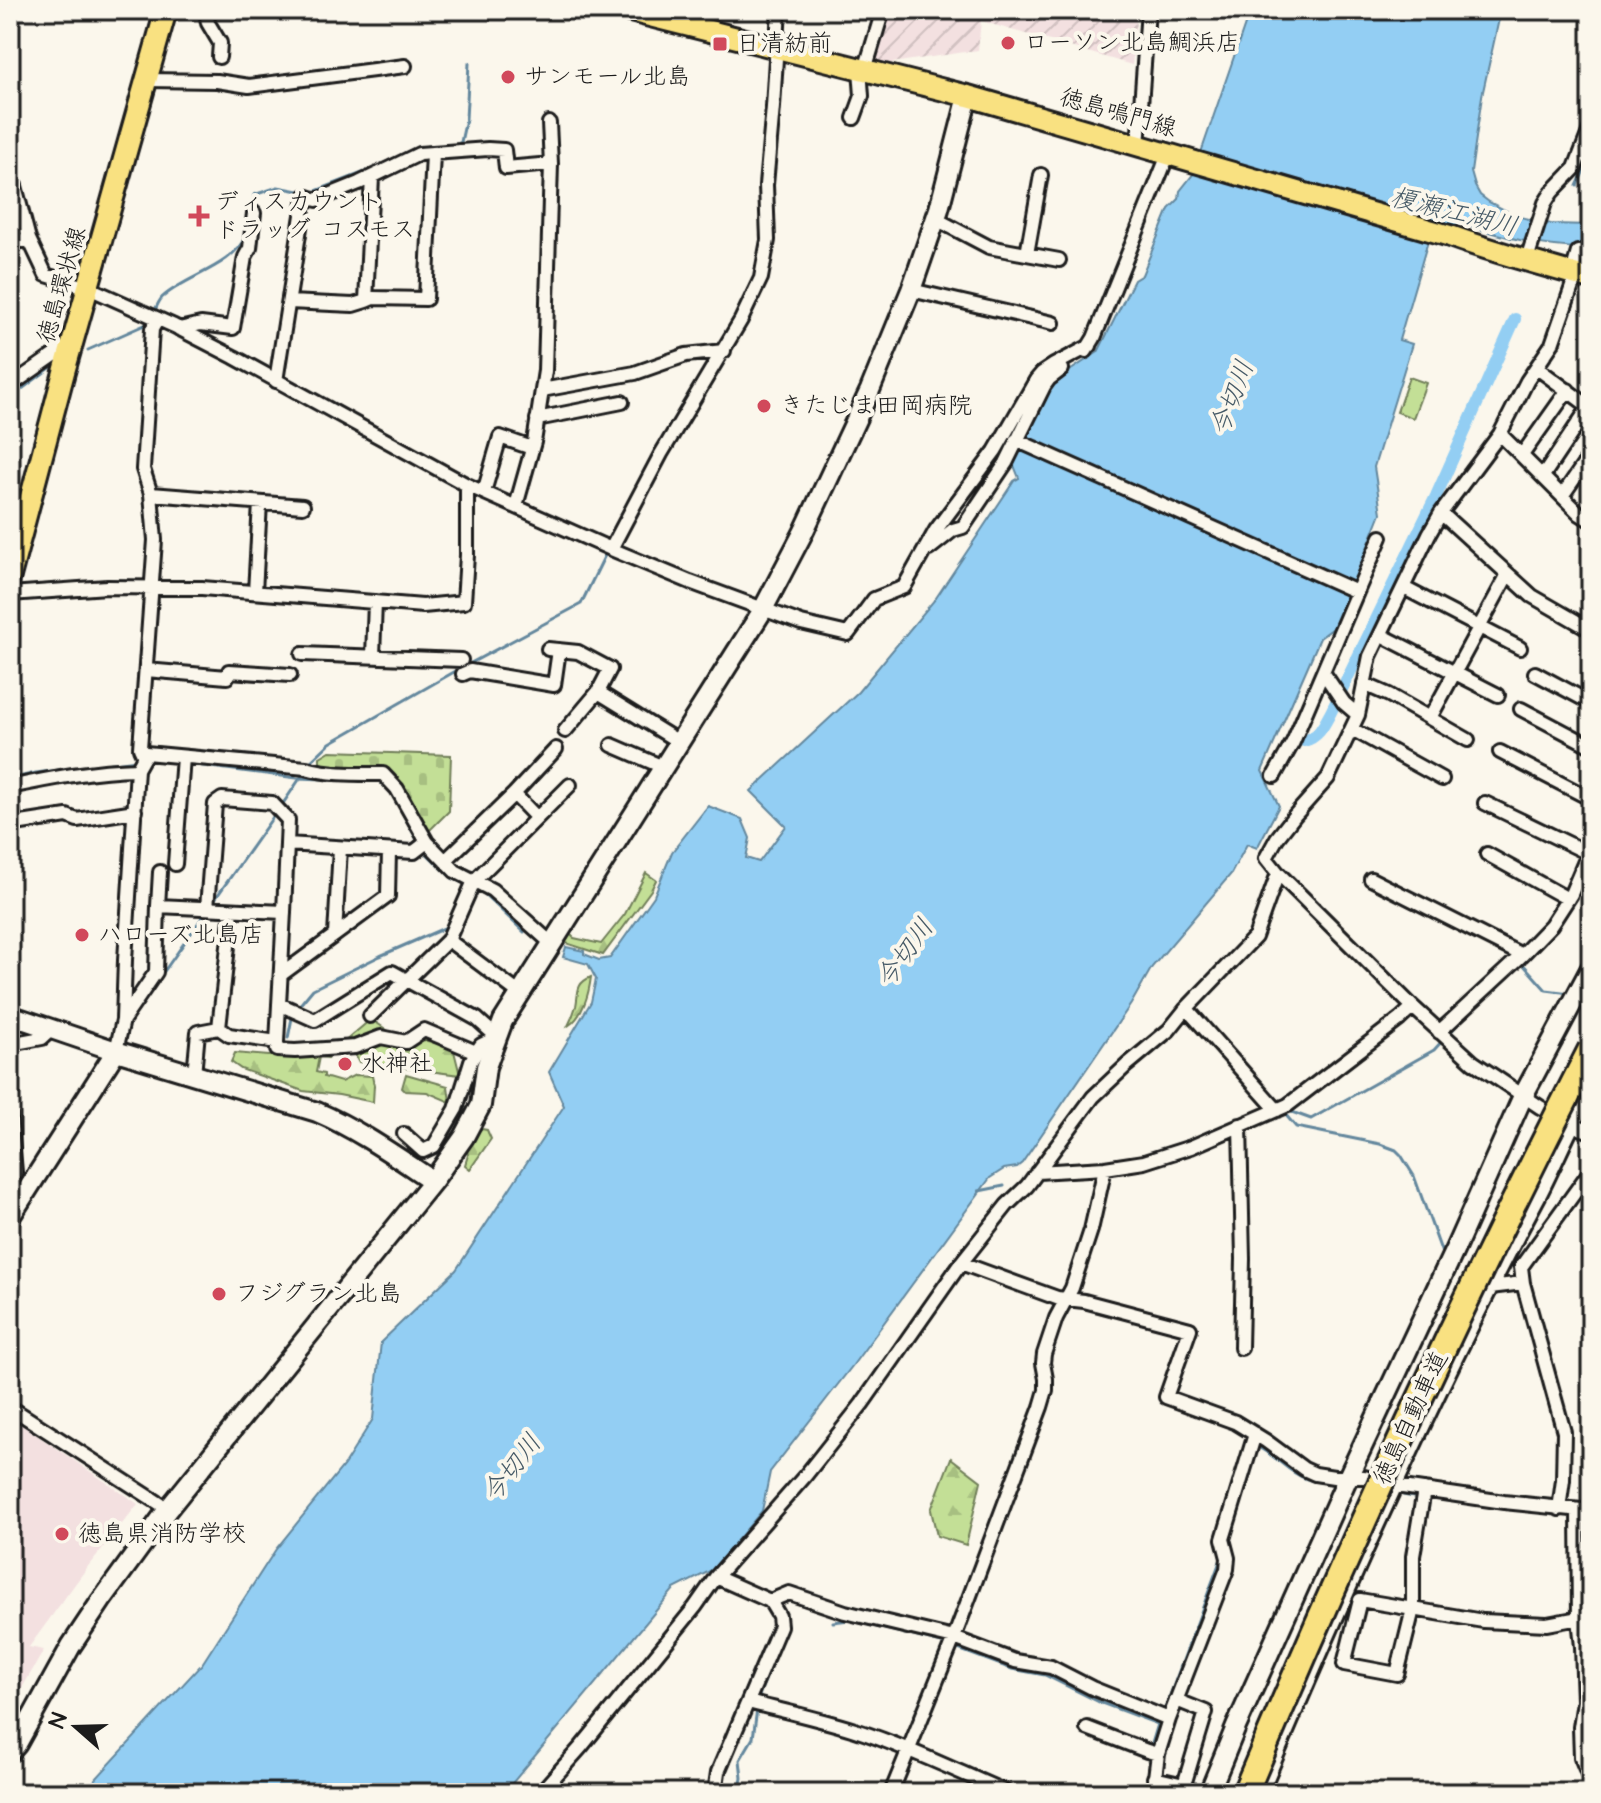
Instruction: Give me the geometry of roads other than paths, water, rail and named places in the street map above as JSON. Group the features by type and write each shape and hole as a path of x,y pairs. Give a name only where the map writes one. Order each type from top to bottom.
{"highway":[{"name":"徳島自動車道","path":"1245,1793 1345,1560 1591,1049"}],"main road":[{"name":"徳島環状線","path":"10,576 166,10"},
{"name":"徳島鳴門線","path":"626,10 968,96 1450,236 1497,253 1528,254 1580,276"}],"street":[{"path":"204,10 220,43 219,57"},
{"path":"611,549 661,454 724,351 761,278 768,240 766,185 779,10"},
{"path":"854,118 866,99 863,70 883,10"},
{"path":"1138,146 1148,10"},
{"path":"147,80 217,81 249,86 405,66"},
{"path":"10,1752 71,1646 168,1509 433,1181 464,1137 481,1105 486,1067 503,1021 763,609 803,533 870,390 911,290 936,219 968,96"},
{"path":"516,506 532,448 545,371 551,164 549,123"},
{"path":"1528,254 1540,216 1552,192 1575,168 1590,132"},
{"path":"276,381 305,196 317,200 419,154 433,154 454,146 504,150 506,168 551,164"},
{"path":"289,302 353,305 373,298 426,299 433,154"},
{"path":"926,551 953,530 963,527 1006,463 1049,379 1082,356 1090,346 1171,155"},
{"path":"10,167 29,239 46,275 89,288 179,329 467,485 690,582 801,623 848,634 874,599 904,587 936,530 995,451 1036,380 1054,365 1090,346"},
{"path":"1027,254 1041,175"},
{"path":"366,301 372,177"},
{"path":"179,329 201,324 233,328 254,213"},
{"path":"936,219 989,247 1059,260"},
{"path":"10,244 29,239"},
{"path":"1591,251 1578,252 1580,276 1552,344 1527,381 1500,434 1429,534 1370,656 1358,715 1328,778 1277,838 1266,858 1413,1007 1473,1062 1523,1096 1572,1125 1591,1132"},
{"path":"911,290 1053,323"},
{"path":"144,757 140,748 155,540 151,494 143,469 152,329 158,319"},
{"path":"12,381 73,342"},
{"path":"542,390 635,373 686,355 724,351"},
{"path":"1537,368 1590,407 1543,476"},
{"path":"585,383 588,409"},
{"path":"1522,455 1568,390"},
{"path":"537,419 622,402"},
{"path":"1500,434 1580,514 1591,521"},
{"path":"484,492 500,437 532,448"},
{"path":"1018,441 1354,591"},
{"path":"1562,496 1591,454"},
{"path":"10,594 151,587 202,588 423,606 464,602 467,485"},
{"path":"151,494 303,506"},
{"path":"255,592 260,503"},
{"path":"1441,513 1532,596 1589,624"},
{"path":"1274,776 1293,742 1354,591 1381,537"},
{"path":"1430,718 1508,574"},
{"path":"1404,588 1520,648"},
{"path":"373,656 375,602"},
{"path":"1381,635 1498,695"},
{"path":"463,674 470,671 554,685 554,650 578,652 610,669 598,692 565,731"},
{"path":"302,654 461,660"},
{"path":"146,670 227,677 229,671 290,675"},
{"path":"1323,672 1344,703 1358,715"},
{"path":"1535,673 1591,703"},
{"path":"1364,684 1468,740"},
{"path":"598,692 679,742"},
{"path":"1521,709 1591,746"},
{"path":"1352,729 1442,779"},
{"path":"612,745 663,767"},
{"path":"445,861 556,749"},
{"path":"1500,752 1591,799"},
{"path":"10,1217 116,1051 123,1020 137,769 146,753 354,774 383,774 397,789 427,842 445,861 455,871 492,890 551,943"},
{"path":"175,864 183,757"},
{"path":"10,787 106,770 137,769"},
{"path":"370,1016 448,940 474,881 570,785"},
{"path":"514,794 537,818"},
{"path":"10,795 15,824 67,816 77,820 135,811"},
{"path":"207,908 215,804 222,799 272,803 288,820 277,1050 355,1047 381,1037 406,1042 424,1030 476,1052"},
{"path":"1443,1036 1551,925 1568,899 1590,850 1485,803"},
{"path":"287,844 414,852 427,842"},
{"path":"335,935 340,848"},
{"path":"282,974 388,896 389,851"},
{"path":"1487,854 1568,899"},
{"path":"123,1020 156,972 160,872"},
{"path":"540,1793 590,1736 716,1577 805,1476 862,1404 961,1263 1007,1205 1027,1186 1093,1097 1169,1030 1255,937 1278,873"},
{"path":"1371,879 1522,955"},
{"path":"158,906 284,912"},
{"path":"219,1028 232,910"},
{"path":"448,940 519,993"},
{"path":"1209,1793 1348,1477 1523,1096 1591,968"},
{"path":"279,1004 315,1020 392,972 477,1019 497,1037"},
{"path":"1037,1172 1105,1172 1241,1129 1299,1099 1413,1007"},
{"path":"1187,1009 1277,1110"},
{"path":"10,1015 317,1112 345,1124 433,1181"},
{"path":"10,1044 42,1038 53,1028"},
{"path":"194,1075 198,1032 219,1028 229,1035 277,1042"},
{"path":"404,1134 423,1151 434,1146 456,1109 476,1052 481,1045 497,1037"},
{"path":"1261,1793 1396,1486 1490,1287 1591,1092"},
{"path":"10,1115 15,1172 10,1176"},
{"path":"1241,1129 1241,1348"},
{"path":"1559,1509 1564,1432 1521,1267 1591,1170"},
{"path":"891,1793 952,1643 1041,1407 1046,1390 1044,1354 1056,1318 1072,1288 1091,1230 1105,1172"},
{"path":"961,1263 1057,1298 1084,1301 1190,1329 1166,1397 1235,1422 1315,1474 1364,1477 1396,1486 1585,1511 1585,1597 1579,1618 1587,1702 1580,1727 1581,1757 1591,1781 1590,1793"},
{"path":"1490,1287 1523,1283"},
{"path":"10,1407 168,1509"},
{"path":"1153,1793 1153,1752 1164,1717 1176,1700 1227,1569 1223,1539 1255,1434"},
{"path":"1424,1490 1413,1556 1413,1609 1397,1674 1344,1664 1360,1600 1413,1609 1483,1621 1547,1624 1579,1618"},
{"path":"715,1793 718,1772 754,1704 780,1626 779,1616 770,1601 716,1577"},
{"path":"770,1601 789,1593 1015,1661 1051,1667 1092,1688 1164,1717"},
{"path":"1154,1778 1184,1785 1206,1712 1176,1700"},
{"path":"754,1704 857,1731 1008,1793"},
{"path":"1087,1728 1153,1752"}],"water":[{"path":"1250,10 1501,10 1482,96 1471,172 1475,186 1489,202 1516,216 1551,224 1591,225 1591,248 1540,244 1457,222 1453,229 1428,241 1399,340 1412,344 1374,467 1381,513 1336,626 1320,638 1262,771 1279,806 1257,848 1247,844 1231,874 1152,967 1131,1004 1022,1163 990,1178 770,1472 762,1511 712,1570 674,1589 504,1793 83,1793 202,1664 276,1549 344,1465 373,1419 381,1342 456,1270 564,1106 549,1072 591,1002 596,979 588,964 563,957 566,947 584,951 584,954 599,960 610,958 654,896 672,852 708,806 742,819 750,838 746,858 759,862 786,826 751,791 858,692 936,598 1014,481 1019,478 1013,463 1049,391 1059,378 1098,352 1134,280 1142,275 1169,209 1179,199 1180,191 1194,173"}],"waterway":[{"path":"453,146 461,142 466,119 469,63"},
{"path":"392,160 422,148"},
{"path":"1577,186 1591,155"},
{"path":"311,193 378,167"},
{"path":"251,212 254,195 278,187 304,192"},
{"path":"154,312 162,297 232,255 246,235"},
{"path":"1304,741 1317,733 1331,712 1436,496 1515,319"},
{"path":"88,350 149,323"},
{"path":"10,398 54,365"},
{"path":"1436,496 1438,500"},
{"path":"1450,512 1488,548"},
{"path":"308,764 330,743 581,604 605,555"},
{"path":"1517,574 1536,591 1591,622"},
{"path":"10,779 137,760"},
{"path":"148,760 180,763"},
{"path":"188,764 297,778 379,781 391,792 420,845"},
{"path":"280,808 305,771"},
{"path":"213,902 275,814"},
{"path":"424,851 452,878 465,884 462,894"},
{"path":"1579,890 1591,865"},
{"path":"480,890 524,932"},
{"path":"1556,928 1569,907"},
{"path":"141,1004 206,912"},
{"path":"298,1007 313,989 449,926"},
{"path":"1522,963 1546,990 1570,993"},
{"path":"1448,1035 1470,1011"},
{"path":"288,1038 293,1013"},
{"path":"1283,1114 1289,1111 1311,1119 1434,1050 1443,1040"},
{"path":"1284,1113 1296,1127 1396,1150 1414,1176 1443,1256"},
{"path":"1042,1179 1074,1176"},
{"path":"979,1191 1004,1186"},
{"path":"1256,1446 1300,1476 1327,1483"},
{"path":"1229,1542 1246,1484"},
{"path":"1403,1495 1414,1497"},
{"path":"1163,1714 1222,1556"},
{"path":"833,1622 849,1620 946,1644"},
{"path":"758,1702 787,1625"},
{"path":"953,1647 1012,1669 1045,1675 1099,1702 1158,1724 1160,1721"},
{"path":"739,1793 742,1778 740,1760 753,1738 757,1709"},
{"path":"1151,1747 1158,1724"},
{"path":"1147,1793 1151,1755"}],"place":[{"name":"ローソン北島鯛浜店","path":"1008,43"},
{"name":"日清紡前","path":"720,44"},
{"name":"サンモール北島","path":"508,77"},
{"name":"ディスカウント ドラッグ コスモス","path":"199,216"},
{"name":"きたじま田岡病院","path":"764,406"},
{"name":"ハローズ北島店","path":"82,935"},
{"name":"水神社","path":"345,1064"},
{"name":"フジグラン北島","path":"219,1294"},
{"name":"徳島県消防学校","path":"62,1534"}],"water label":[{"name":"榎瀬江湖川","path":"1454,212"},
{"name":"今切川","path":"1232,398"},
{"name":"今切川","path":"905,953"},
{"name":"今切川","path":"512,1468"}]}
